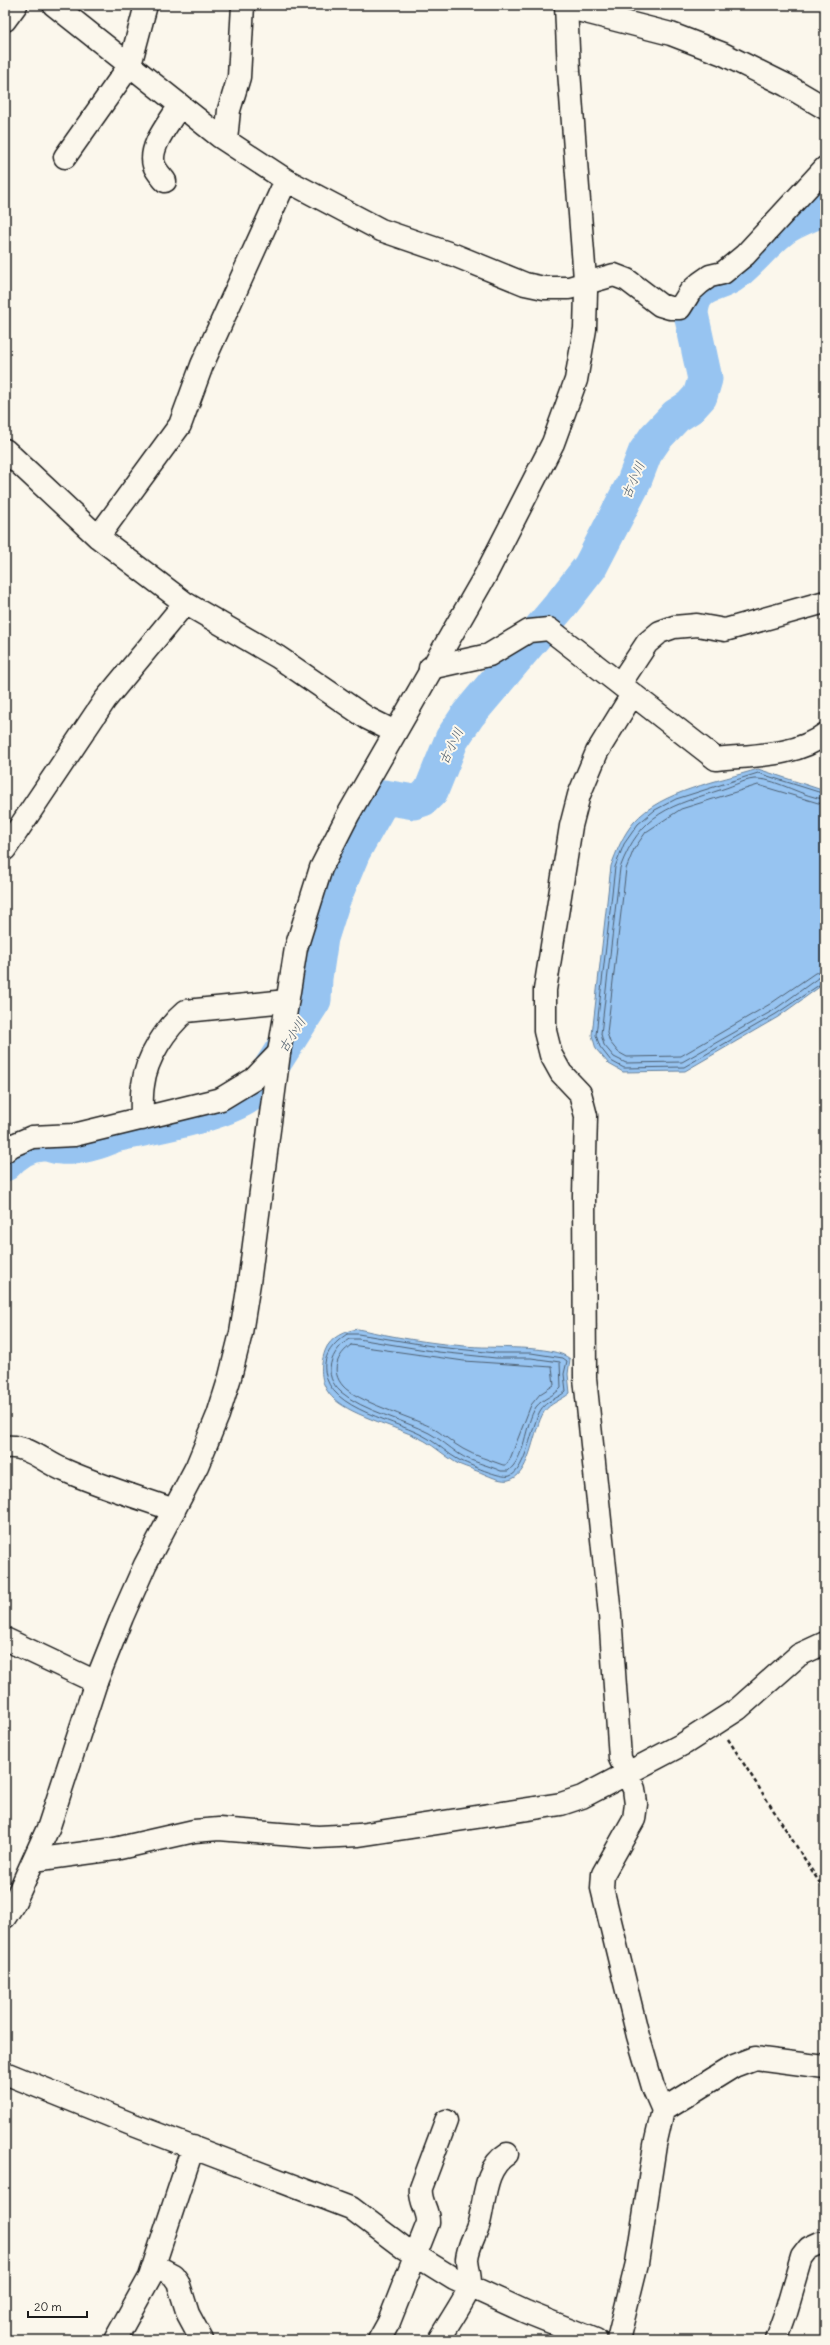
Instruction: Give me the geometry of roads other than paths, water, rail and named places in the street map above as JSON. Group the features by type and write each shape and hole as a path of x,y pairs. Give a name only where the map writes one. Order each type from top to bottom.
{"street":[{"path":"5,20 16,5"},
{"path":"54,5 226,140 286,180 381,230 448,253 525,284 544,288 569,288 585,282 614,275 627,280 660,305 670,308 680,308 690,292 700,283 710,276 723,272 745,255 825,168"},
{"path":"65,157 130,65 146,5"},
{"path":"226,140 229,110 239,77 243,5"},
{"path":"5,1917 14,1903 49,1826 96,1682 146,1565 196,1466 218,1415 241,1333 286,1001 296,948 321,868 348,815 430,668 485,576 553,443 576,380 585,329 585,282 569,71 566,6 671,34 723,54 786,85 824,106"},
{"path":"165,181 154,166 152,155 159,139 180,105"},
{"path":"98,536 180,425 202,365 286,180"},
{"path":"5,450 98,536 185,603 278,657 367,718 395,732"},
{"path":"618,2340 637,2263 655,2145 663,2110 653,2087 638,2036 602,1888 603,1874 634,1819 636,1804 634,1789 620,1758 610,1615 585,1378 584,1195 586,1116 580,1093 560,1073 551,1055 545,1031 545,990 576,802 597,752 647,643 660,632 674,627 697,625 725,630 825,602"},
{"path":"5,849 105,700 185,603"},
{"path":"430,668 489,656 529,631 549,629 716,759 795,750 814,743 825,734"},
{"path":"142,1119 143,1084 149,1065 164,1035 186,1011 286,1001"},
{"path":"5,1151 11,1146 32,1137 74,1135 221,1099 254,1079 279,1053"},
{"path":"5,1446 15,1445 62,1470 174,1510"},
{"path":"5,1639 96,1682"},
{"path":"34,1860 115,1849 194,1831 218,1829 318,1837 359,1834 448,1822 561,1804 582,1797 628,1774 718,1723 738,1709 800,1655 825,1643"},
{"path":"663,2110 734,2066 755,2058 825,2067"},
{"path":"5,2073 352,2208 416,2256 470,2286 596,2340"},
{"path":"379,2340 383,2335 428,2224 428,2216 420,2197 421,2188 446,2121"},
{"path":"115,2340 150,2277 193,2147"},
{"path":"440,2340 470,2286 467,2259 469,2247 478,2225 492,2172 500,2158 507,2154"},
{"path":"776,2340 802,2257 809,2248 820,2243 825,2243"},
{"path":"154,2265 173,2275 178,2282 188,2314 202,2340"}],"water":[{"path":"758,769 825,791 825,983 778,1017 685,1071 623,1072 609,1064 596,1049 592,1035 611,866 618,848 623,837 634,822 659,802 692,788"},
{"path":"358,1329 438,1343 476,1347 536,1349 562,1354 570,1359 568,1374 570,1393 549,1406 544,1412 540,1419 528,1459 518,1475 508,1480 494,1478 457,1463 425,1441 353,1411 329,1394 323,1383 322,1376 323,1357 327,1346 334,1338 348,1331"}],"waterway":[{"name":"古小川","path":"5,1164 13,1156 33,1145 49,1144 58,1147 80,1146 109,1138 114,1135 191,1118 231,1105 247,1097 258,1088 314,1000 315,978 321,938 333,900 353,852 384,797 414,802 423,799 431,791 452,739 468,715 559,607 590,567 633,484 645,453 656,437 676,416 690,407 700,396 705,379 691,314 696,296 707,287 734,274 786,226 825,208"}]}
